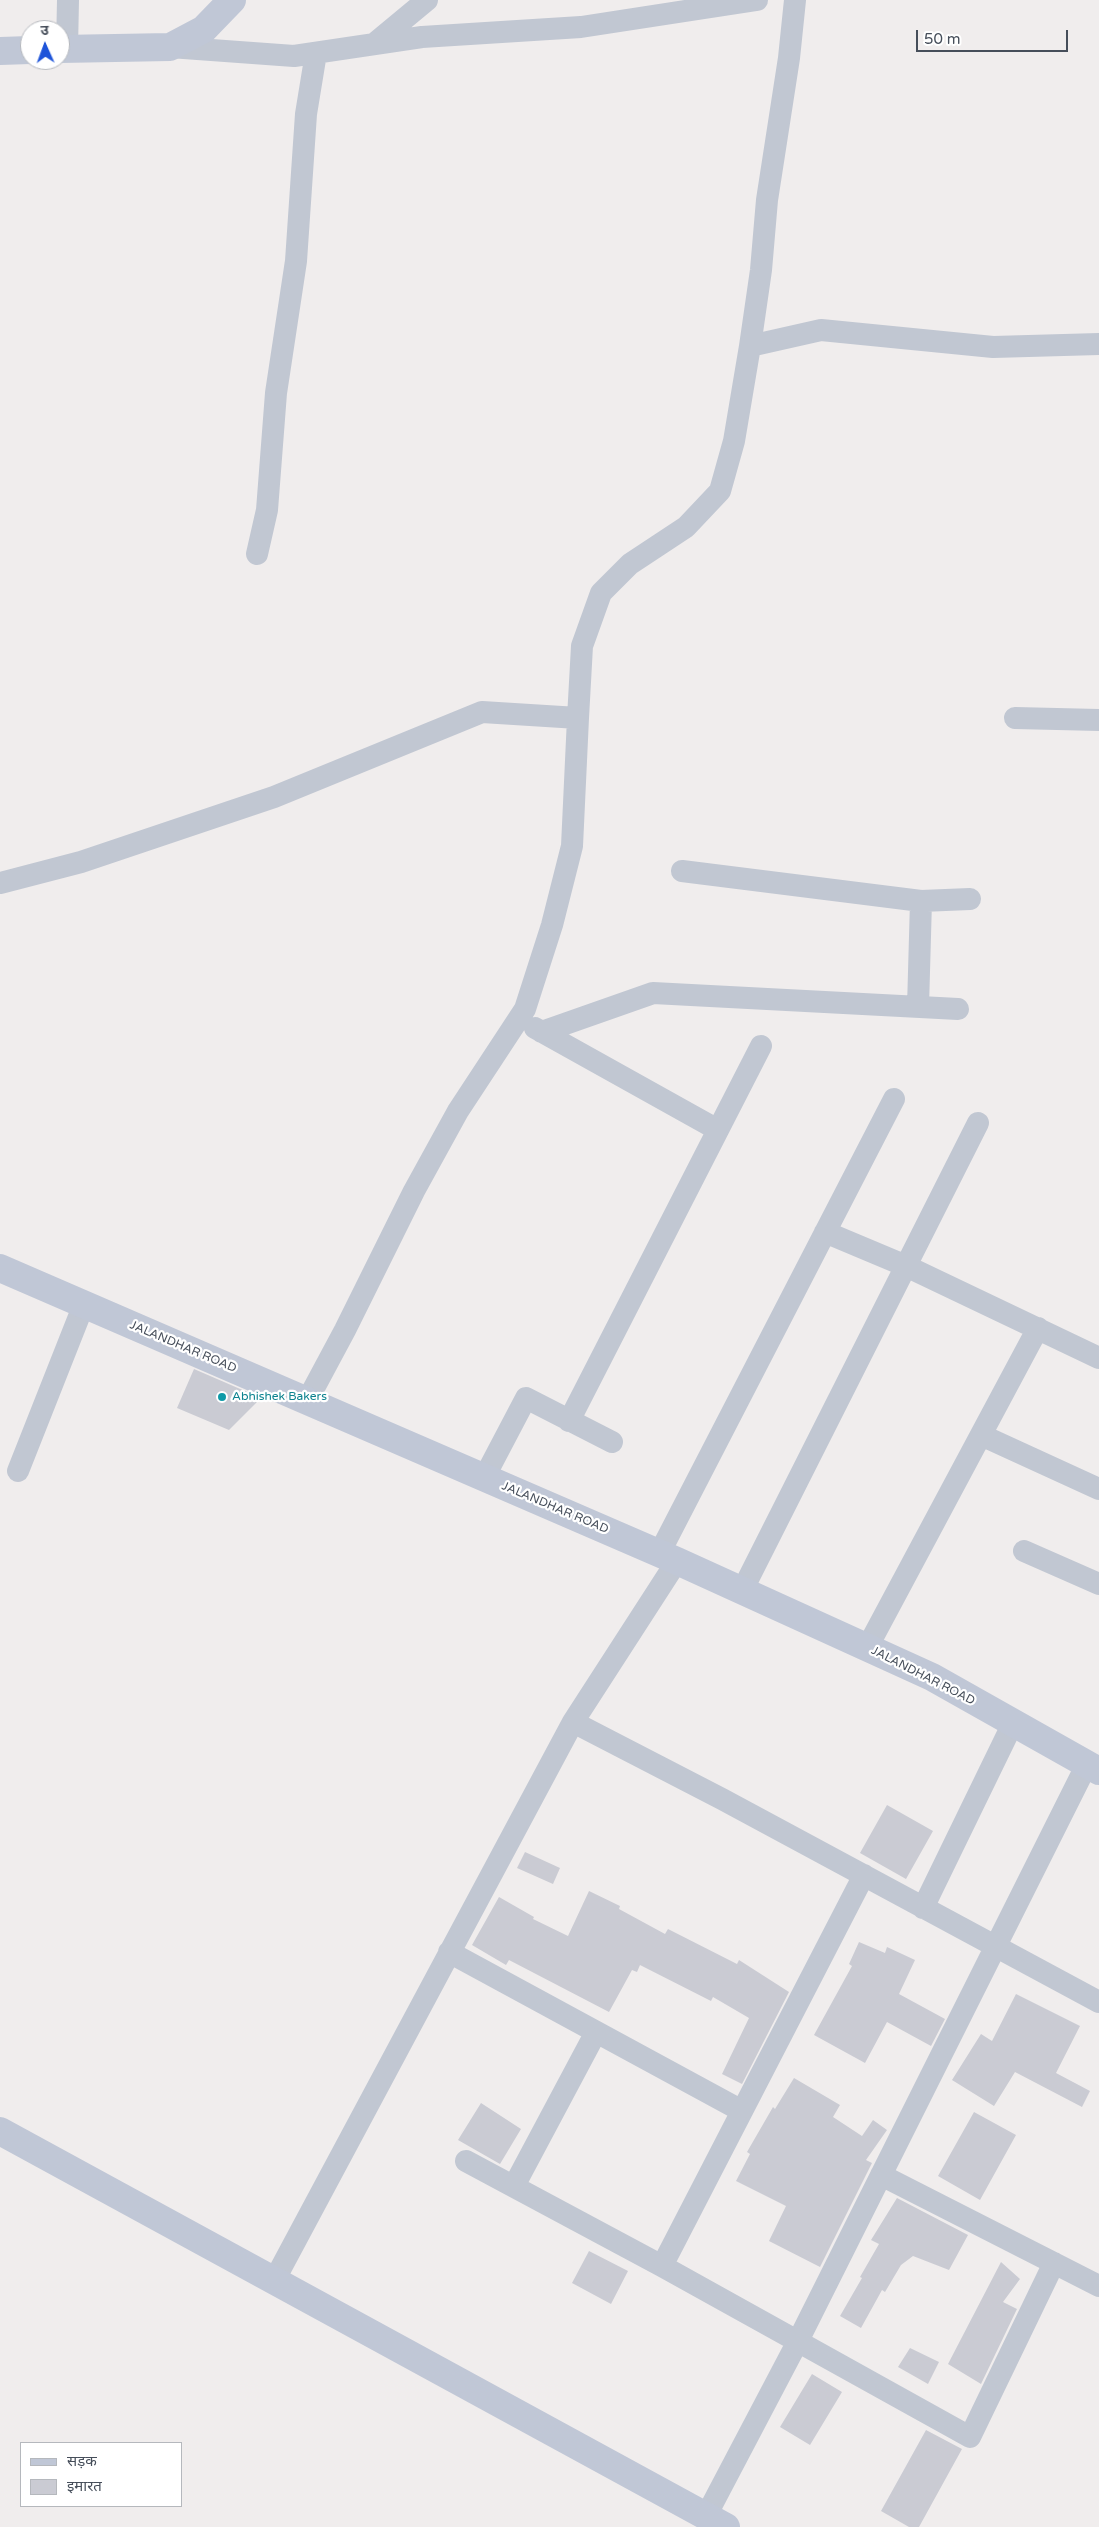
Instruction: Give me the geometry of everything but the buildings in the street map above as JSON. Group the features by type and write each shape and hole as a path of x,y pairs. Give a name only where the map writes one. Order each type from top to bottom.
{"main road":[{"path":"70,49 170,47 204,29 232,0"},
{"path":"0,50 20,50"},
{"name":"JALANDHAR ROAD","path":"0,1268 668,1557 932,1677 1093,1768"},
{"path":"0,2131 275,2279 716,2522"}],"street":[{"path":"66,20 68,0"},
{"path":"373,45 427,0"},
{"path":"170,47 294,56 422,37 581,27 757,0"},
{"path":"307,1401 345,1330 414,1191 458,1111 525,1009 549,934 572,846 582,646 601,593 630,564 686,527 720,491 734,441 750,346 761,270 767,200 789,58 794,0"},
{"path":"257,554 267,510 276,393 296,261 306,114 316,53"},
{"path":"750,346 821,330 994,347 1099,344"},
{"path":"0,883 81,862 274,797 482,712 578,718"},
{"path":"1015,718 1099,720"},
{"path":"682,871 921,901 970,900"},
{"path":"918,1007 921,901"},
{"path":"542,1032 653,993 958,1009"},
{"path":"518,1019 718,1130"},
{"path":"569,1420 761,1046"},
{"path":"275,2279 572,1722 668,1557 825,1232 894,1099"},
{"path":"742,1591 978,1123"},
{"path":"825,1232 906,1266 1099,1358"},
{"path":"18,1471 84,1304"},
{"path":"868,1648 1038,1328"},
{"path":"484,1478 526,1398 612,1442"},
{"path":"981,1435 1099,1489"},
{"path":"1024,1551 1099,1584"},
{"path":"572,1722 1099,2002"},
{"path":"923,1908 1013,1723"},
{"path":"716,2522 798,2341 881,2175 996,1947 1093,1768"},
{"path":"662,2266 864,1876"},
{"path":"450,1952 742,2111"},
{"path":"514,2186 596,2032"},
{"path":"466,2161 662,2266 970,2437 1054,2263"},
{"path":"881,2175 1099,2286"}],"place":[{"name":"Abhishek Bakers","path":"222,1397"}]}
